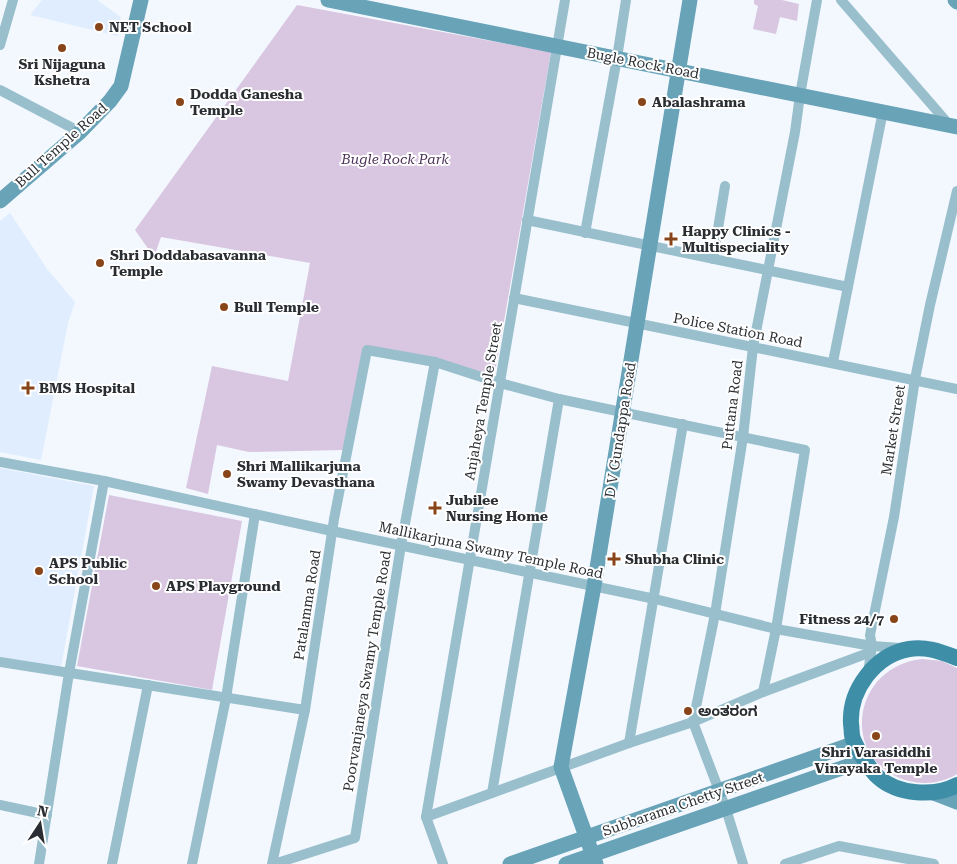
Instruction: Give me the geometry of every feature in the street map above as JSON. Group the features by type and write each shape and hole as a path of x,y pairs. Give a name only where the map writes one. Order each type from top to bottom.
{"main road":[{"path":"957,658 932,649 909,649 890,656 868,674 858,688 851,713 852,738 878,778 900,790 925,793 957,785"}],"street":[{"path":"0,45 13,0"},
{"name":"Bull Temple Road","path":"0,200 80,132 110,101 121,86 141,0"},
{"name":"Bugle Rock Road","path":"328,0 951,126"},
{"name":"Anjaheya Temple Street","path":"443,864 426,817 565,0"},
{"path":"585,233 626,0"},
{"name":"D V Gundappa Road","path":"594,860 561,767 594,586 690,0"},
{"name":"Puttana Road","path":"693,722 715,614 743,436 753,347 795,132 817,0"},
{"path":"841,0 951,126"},
{"path":"0,90 80,132"},
{"path":"833,362 883,111"},
{"path":"713,259 725,186"},
{"name":"Market Street","path":"868,674 871,649 870,635 894,517 915,379 957,191"},
{"path":"527,220 848,287"},
{"name":"Police Station Road","path":"514,298 957,389"},
{"name":"Patalamma Road","path":"273,864 305,710 332,531 367,350 435,362"},
{"path":"435,362 500,383 560,398 806,450 776,629 763,692"},
{"name":"Poorvanjaneya Swamy Temple Road","path":"273,864 355,838 401,545 435,362"},
{"path":"492,792 560,398"},
{"path":"629,743 655,599 683,424"},
{"name":"Mallikarjuna Swamy Temple Road","path":"0,462 104,480 332,531 655,599 776,629 871,649 909,649"},
{"path":"39,864 69,673 104,480"},
{"path":"192,864 226,698 254,514"},
{"path":"426,817 561,767 693,722 871,649"},
{"path":"0,665 69,673 305,710"},
{"path":"112,864 148,685"},
{"path":"693,722 726,809 743,864"},
{"name":"Subbarama Chetty Street","path":"510,864 855,744"},
{"name":"Subbarama Chetty Street","path":"566,864 594,860 726,809 865,760"},
{"path":"932,792 957,802"},
{"path":"0,805 47,815"},
{"path":"786,864 839,846 934,864"}],"shaded area":[{"name":"NET School","path":"42,0 97,0 121,17 118,36 30,15"},
{"name":"BMS Hospital","path":"10,213 47,269 75,302 68,323 41,460 0,452 0,221"},
{"name":"APS Public School","path":"0,468 94,486 61,667 0,657"}],"green space":[{"path":"754,0 782,0 799,4 797,21 780,17 776,34 753,29 758,6 754,4"},
{"name":"Bugle Rock Park","path":"297,5 551,52 494,378 364,347 344,450 249,452 217,445 208,494 186,488 212,366 288,381 310,263 161,237 154,257 135,230"},
{"path":"109,495 242,521 212,690 77,666"},
{"path":"922,659 942,661 957,668 957,774 939,781 927,783 909,781 887,771 871,755 863,737 862,716 868,696 880,679 898,666"}],"place":[{"name":"NET School","path":"99,27"},
{"name":"Sri Nijaguna Kshetra","path":"62,48"},
{"name":"Dodda Ganesha Temple","path":"180,102"},
{"name":"Abalashrama","path":"642,102"},
{"name":"Happy Clinics - Multispeciality","path":"671,239"},
{"name":"Shri Doddabasavanna Temple","path":"100,263"},
{"name":"Bull Temple","path":"224,307"},
{"name":"BMS Hospital","path":"28,388"},
{"name":"Shri Mallikarjuna Swamy Devasthana","path":"227,474"},
{"name":"Jubilee Nursing Home","path":"435,508"},
{"name":"Shubha Clinic","path":"614,559"},
{"name":"APS Public School","path":"39,571"},
{"name":"APS Playground","path":"156,586"},
{"name":"Fitness 24/7","path":"894,619"},
{"name":"ಅಂತರಂಗ","path":"688,711"},
{"name":"Shri Varasiddhi Vinayaka Temple","path":"876,736"}]}
